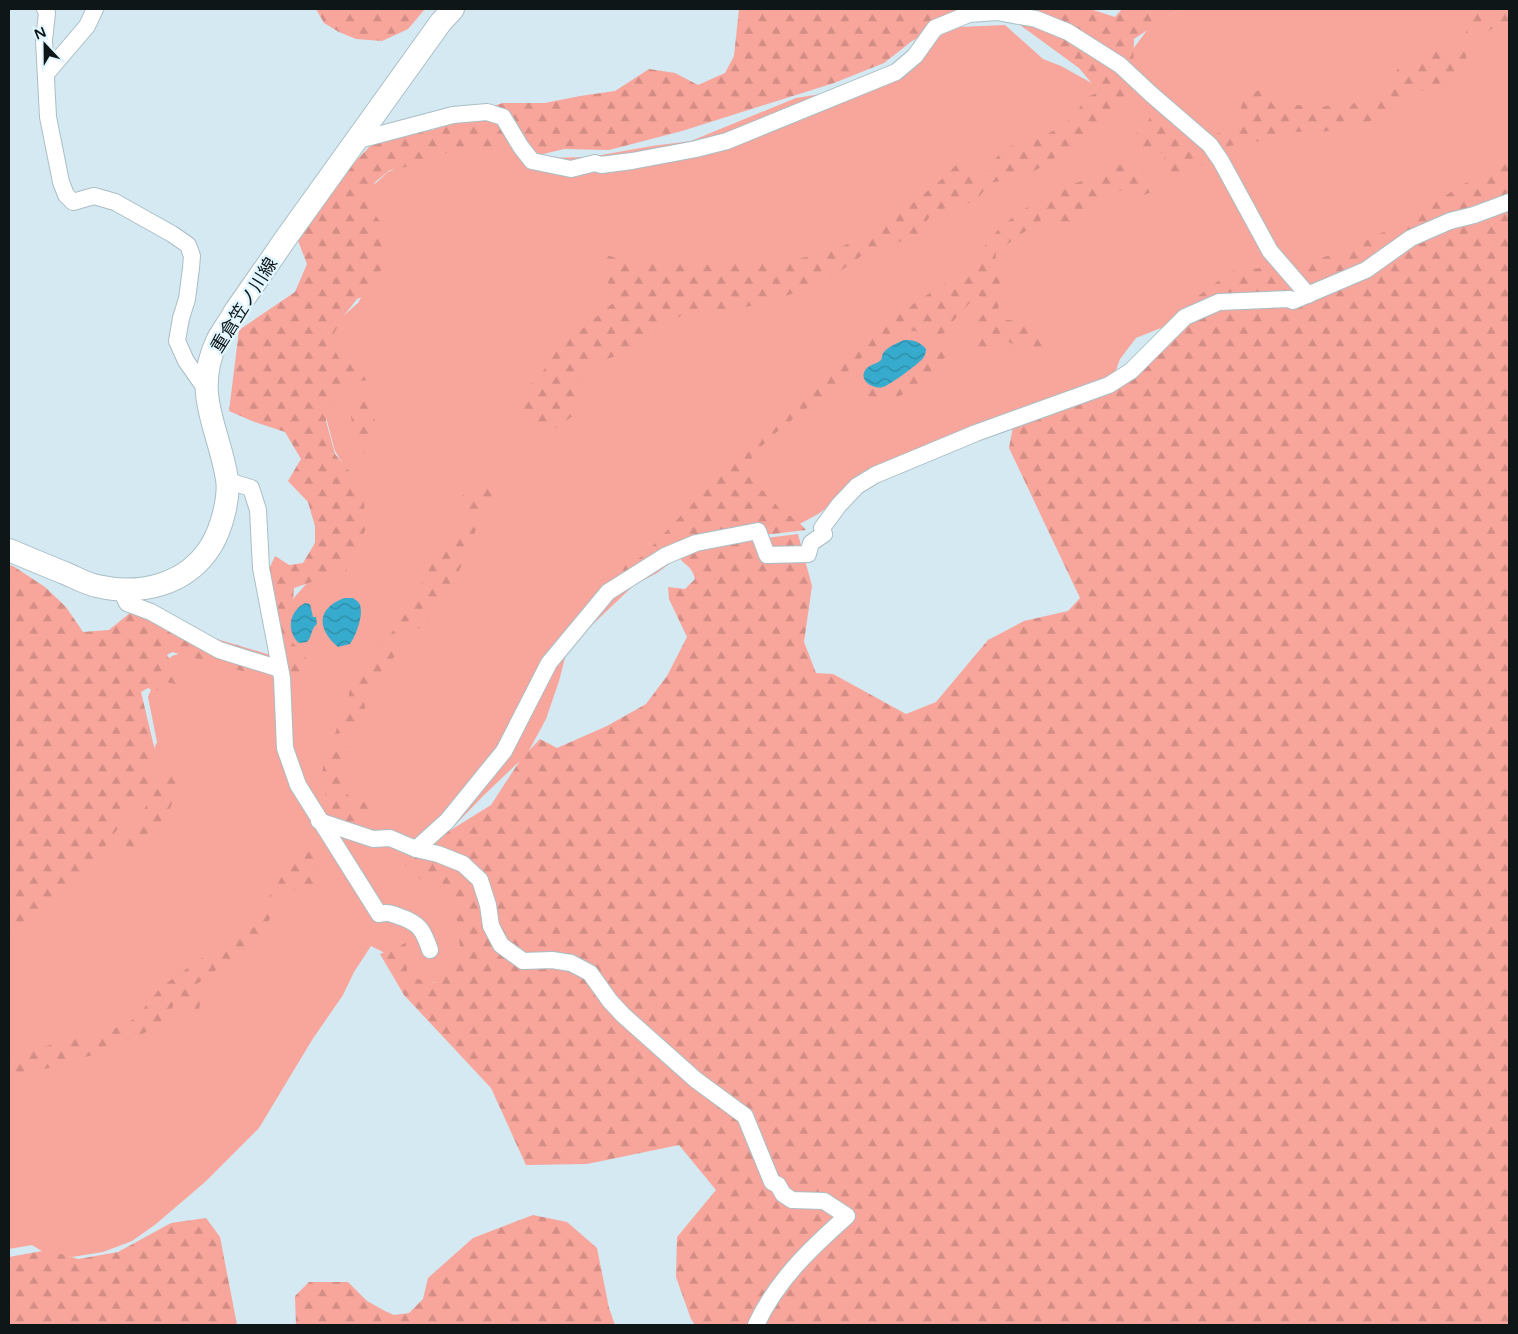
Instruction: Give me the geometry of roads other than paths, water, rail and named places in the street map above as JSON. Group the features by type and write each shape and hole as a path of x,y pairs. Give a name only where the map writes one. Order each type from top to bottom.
{"main road":[{"name":"重倉笠ノ川線","path":"17,554 96,586 121,590 151,588 168,582 183,575 201,561 212,544 221,524 228,481 205,388 209,363 217,341 248,293 355,141 441,22 453,9"}],"street":[{"path":"45,9 47,13 44,40 48,117 61,182 66,195 73,202 94,196 115,202 188,245 192,256 191,268 178,341 186,361 205,388"},
{"path":"46,74 87,26 95,9"},
{"path":"355,141 453,115 487,112 503,117 532,161 571,169 595,163 601,165 632,161 696,149 726,141 896,72 915,56 936,28 969,14 997,12 1036,18 1068,32 1120,65 1210,144 1270,251 1308,295"},
{"path":"416,849 447,821 504,751 549,663 608,592 634,574 665,556 696,543 758,531 767,555 808,554 811,543 824,534 822,528 857,486 875,475 976,433 1109,385 1131,371 1185,317 1218,302 1293,301 1366,270 1411,238 1450,221 1474,215 1509,202"},
{"path":"228,481 251,488 258,510 261,568 282,678 286,748 298,785 378,914 387,912 413,921 425,936 430,950"},
{"path":"9,542 17,554"},
{"path":"121,590 127,603 151,612 219,650 280,669"},
{"path":"319,821 373,839 390,838 416,849 438,854 463,864 480,880 488,904 491,926 501,945 523,961 552,960 571,963 590,973 610,1001 623,1015 696,1080 745,1116 772,1182 778,1185 782,1194 792,1200 824,1201 848,1216 816,1243 790,1271 763,1310 756,1325"}],"water":[{"path":"904,340 921,344 926,349 924,357 911,369 883,387 875,387 867,383 863,376 867,368 881,360 883,353 888,348"},
{"path":"344,598 353,598 359,602 361,612 357,630 350,644 338,647 326,633 323,620 328,608"},
{"path":"305,603 310,604 317,624 307,642 299,643 292,633 291,622 295,611"}]}
